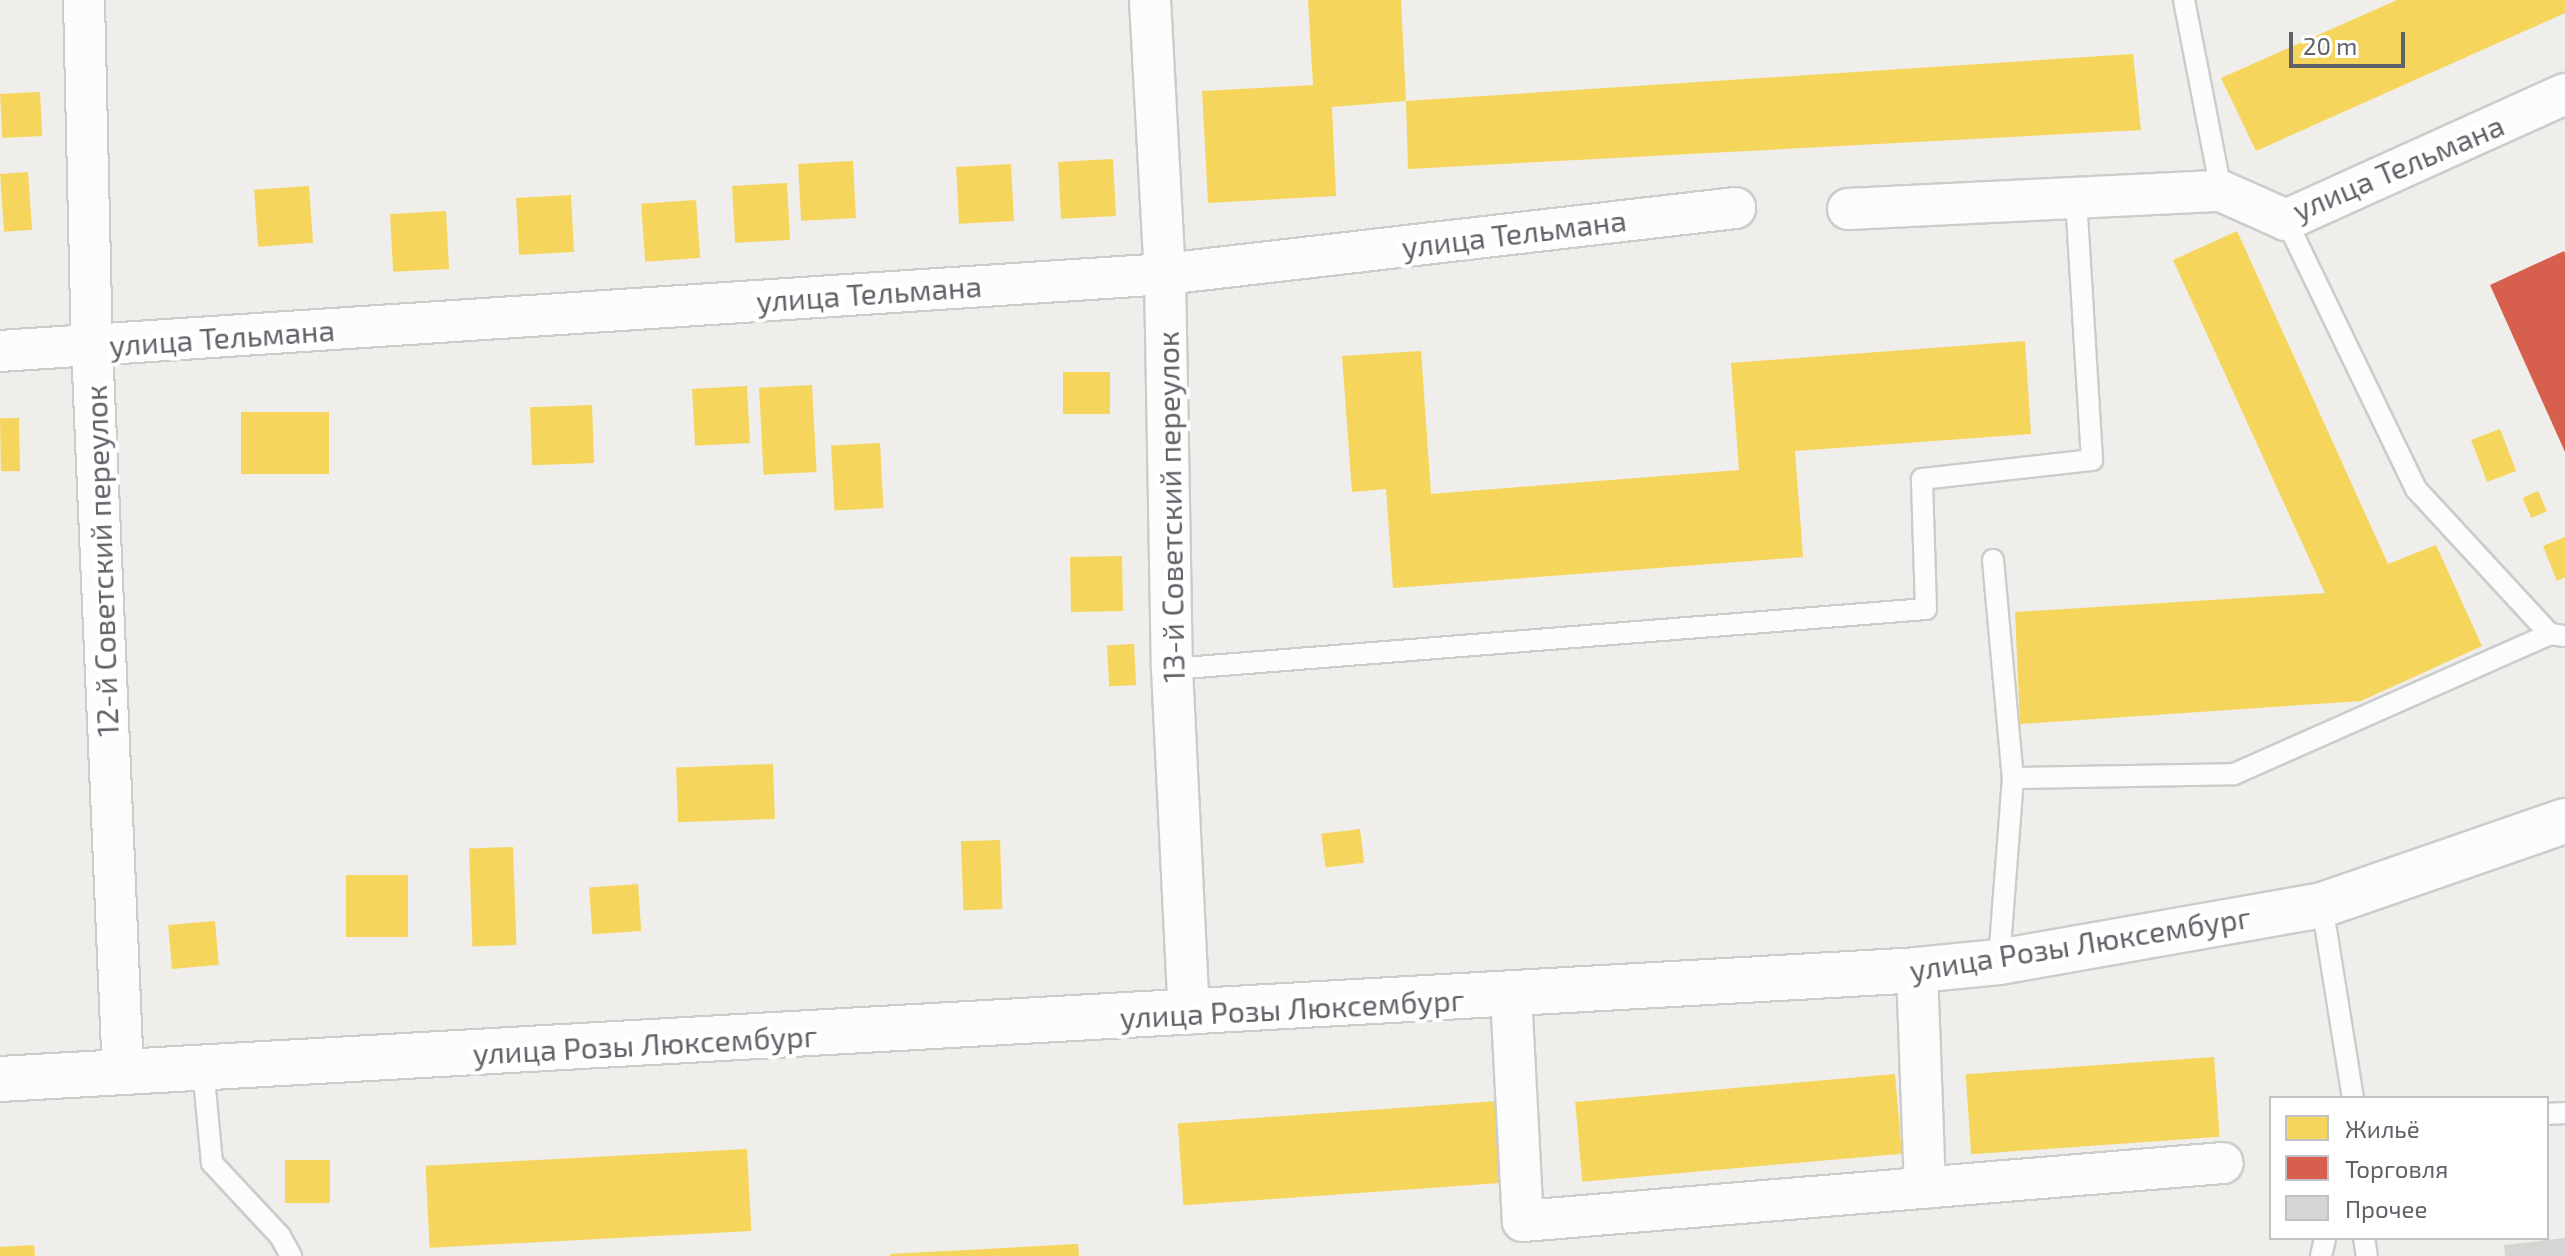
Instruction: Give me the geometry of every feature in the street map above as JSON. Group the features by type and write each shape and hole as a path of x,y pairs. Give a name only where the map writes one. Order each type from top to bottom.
{"main road":[{"name":"улица Розы Люксембург","path":"0,1079 1189,1014 1917,970 1999,962 2322,905 2565,821"}],"street":[{"name":"12-й Советский переулок","path":"84,0 92,346 123,1073"},
{"name":"13-й Советский переулок","path":"1150,0 1165,274 1172,669 1189,1014"},
{"name":"улица Тельмана","path":"1848,209 2221,191 2286,220 2565,94"},
{"name":"улица Тельмана","path":"0,351 1165,274 1735,208"},
{"path":"1917,970 1925,1188"},
{"path":"1511,995 1523,1221 2223,1163"}],"lane":[{"path":"2184,0 2221,191"},
{"path":"1172,669 1926,609 1922,479 2092,460 2076,199"},
{"path":"2013,778 2234,774 2558,635 2416,489 2286,220"},
{"path":"1993,560 2013,778 1999,962"},
{"path":"2322,905 2353,1096"},
{"path":"203,1068 212,1163 280,1236 291,1256"}],"building: Жильё":[{"path":"1308,0 1401,0 1406,101 1332,107 1336,196 1208,203 1202,91 1313,85"},
{"path":"2397,0 2565,0 2565,13 2256,151 2221,78"},
{"path":"2133,54 2141,130 1408,169 1406,101"},
{"path":"40,92 42,136 2,138 0,94"},
{"path":"1113,159 1116,216 1061,219 1058,162"},
{"path":"853,161 856,218 801,221 798,164"},
{"path":"1011,164 1014,221 959,224 956,167"},
{"path":"28,172 32,230 4,232 0,174"},
{"path":"787,183 790,240 735,243 732,186"},
{"path":"309,186 313,243 258,247 254,190"},
{"path":"571,195 574,252 519,255 516,198"},
{"path":"696,200 700,258 645,262 641,204"},
{"path":"446,211 449,269 393,272 390,214"},
{"path":"2237,231 2388,564 2436,545 2482,646 2361,701 2020,724 2015,612 2325,593 2173,260"},
{"path":"2025,341 2031,434 1795,451 1803,557 1393,588 1386,489 1352,492 1342,356 1421,351 1431,494 1739,470 1731,363"},
{"path":"1063,372 1110,372 1110,414 1063,414"},
{"path":"812,385 817,472 764,475 759,388"},
{"path":"747,386 750,443 695,446 692,389"},
{"path":"592,405 594,463 532,465 530,407"},
{"path":"241,412 329,412 329,474 241,474"},
{"path":"0,418 19,418 20,471 1,471"},
{"path":"2500,429 2516,471 2487,482 2471,440"},
{"path":"880,443 883,508 834,510 831,446"},
{"path":"2538,491 2547,511 2531,518 2522,498"},
{"path":"2565,537 2565,577 2557,581 2543,546"},
{"path":"1122,556 1123,611 1071,612 1070,557"},
{"path":"1134,644 1136,685 1109,686 1107,645"},
{"path":"773,764 775,819 678,822 676,767"},
{"path":"1360,829 1364,863 1325,867 1321,834"},
{"path":"1000,840 1002,909 963,910 961,841"},
{"path":"513,847 516,945 472,946 469,849"},
{"path":"346,875 408,875 408,937 346,937"},
{"path":"638,884 641,931 592,934 589,887"},
{"path":"215,921 219,965 172,969 168,925"},
{"path":"2214,1057 2220,1137 1971,1154 1966,1074"},
{"path":"1895,1074 1902,1154 1582,1182 1575,1102"},
{"path":"1498,1101 1504,1183 1184,1205 1178,1123"},
{"path":"747,1149 751,1231 430,1248 425,1166"},
{"path":"285,1160 330,1160 330,1203 285,1203"},
{"path":"1078,1244 1079,1256 890,1256 890,1254"},
{"path":"34,1245 35,1256 0,1256 0,1247"}],"building: Торговля":[{"path":"2564,251 2565,254 2565,452 2490,285"}],"building: Прочее":[{"path":"2565,1238 2565,1256 2505,1256 2504,1245"}]}
